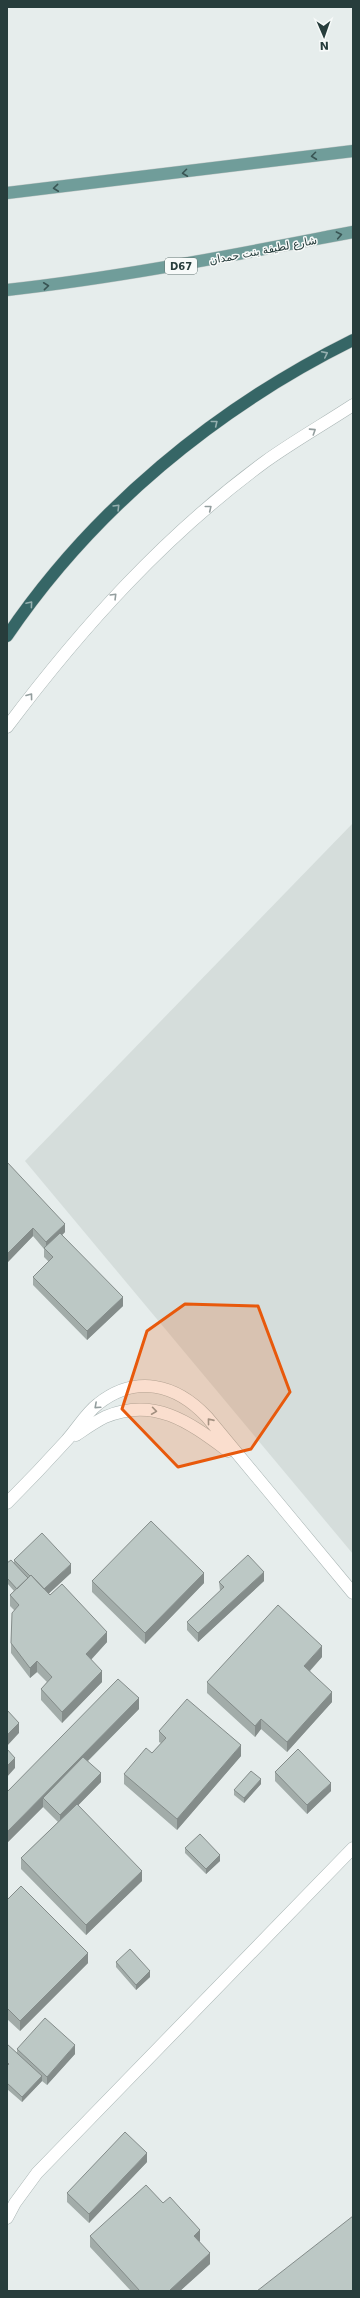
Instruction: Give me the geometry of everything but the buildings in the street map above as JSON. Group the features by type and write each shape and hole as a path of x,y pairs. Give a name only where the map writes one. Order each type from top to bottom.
{"highway":[{"path":"7,636 21,615 81,542 149,475 223,416 303,365 353,340"}],"main road":[{"path":"7,193 353,151"},
{"name":"شارع لطيفة بنت حمدان","path":"7,290 66,284 177,267 353,232"}],"street":[{"path":"7,727 39,685 107,603 183,528 267,461 353,405"},
{"path":"7,1503 66,1441 97,1404 114,1393 134,1387 155,1386 175,1392 192,1402 353,1593"},
{"path":"66,1441 104,1418 126,1412 154,1411 186,1421 243,1463"},
{"path":"7,2218 15,2203 42,2168 353,1848"}],"highlighted area":[{"path":"185,1304 258,1306 290,1392 251,1449 178,1467 122,1409 147,1331"}],"shaded area":[{"path":"353,823 353,1554 25,1161"}]}
